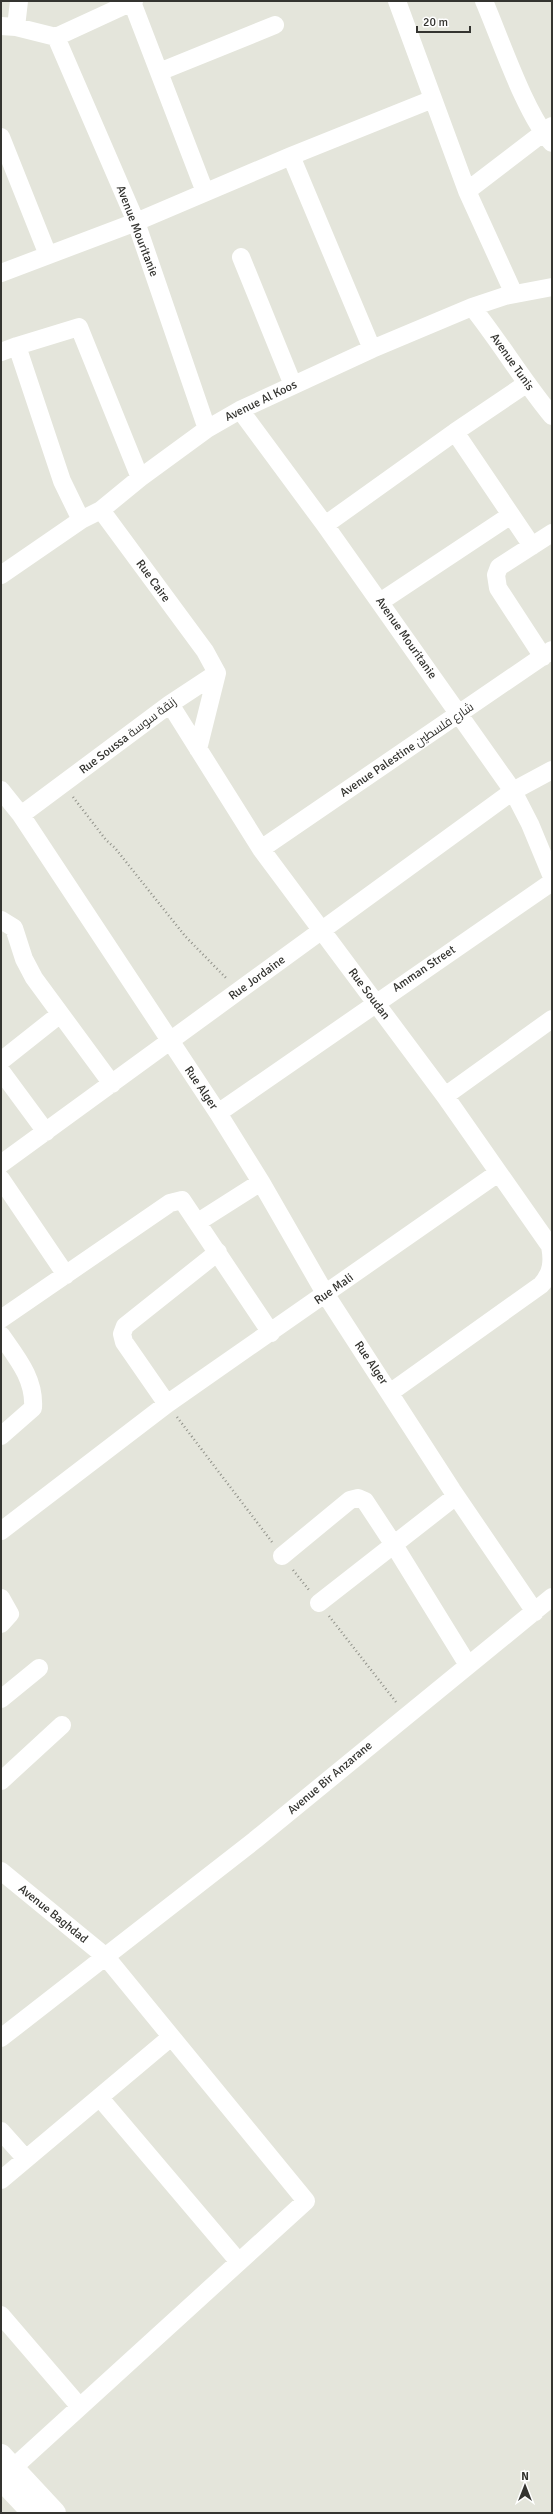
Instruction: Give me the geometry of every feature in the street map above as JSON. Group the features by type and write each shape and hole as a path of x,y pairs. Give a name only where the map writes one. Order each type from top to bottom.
{"main road":[{"path":"4,2470 33,2513"},
{"path":"4,2470 55,2513"}],"street":[{"path":"19,1 9,27 56,37 133,1 206,192"},
{"path":"397,1 467,191 514,294"},
{"path":"467,191 549,134 484,1"},
{"path":"159,72 275,25"},
{"name":"Avenue Mouritanie","path":"56,37 136,222 189,383 207,429"},
{"path":"1,273 136,222 290,156 433,100"},
{"path":"1,137 48,255"},
{"path":"290,156 372,349"},
{"path":"241,257 293,385"},
{"name":"Avenue Al Koos","path":"1,575 81,520 101,510 140,478 207,429 240,410 372,349 472,307 514,294 552,287"},
{"name":"Avenue Tunis","path":"472,307 514,364 526,384 552,416"},
{"path":"81,520 62,481 9,349 79,327 140,478"},
{"path":"326,525 454,432 526,384"},
{"name":"Avenue Mouritanie","path":"240,410 326,525 513,791 552,877"},
{"path":"454,432 532,546"},
{"name":"Rue Caire","path":"101,510 206,651 217,673"},
{"path":"380,602 511,515"},
{"path":"547,653 498,588 496,581 499,567 552,533"},
{"name":"Avenue Palestine شارع فلسطين","path":"261,849 460,715 547,653"},
{"path":"198,749 217,673"},
{"name":"Rue Soussa زنقة سوسة","path":"21,815 170,704 217,673"},
{"name":"Rue Soudan","path":"170,704 261,849 445,1096 550,1246 552,1265 548,1278 541,1285"},
{"name":"Rue Jordaine","path":"1,1164 513,791 552,770"},
{"name":"Rue Alger","path":"1,790 21,815 169,1042 218,1113 261,1182 326,1295 391,1392 456,1496 535,1612"},
{"name":"Amman Street","path":"218,1113 376,1002 552,882"},
{"path":"1,920 14,928 24,959 59,1015 112,1084"},
{"path":"1,1061 59,1015"},
{"path":"445,1096 552,1019"},
{"path":"1,1071 46,1132"},
{"name":"Rue Mali","path":"1,1531 167,1404 326,1295 498,1172"},
{"path":"1,1179 66,1275"},
{"path":"198,1222 261,1182"},
{"path":"1,1319 170,1203 182,1200 271,1333"},
{"path":"167,1404 124,1342 122,1334 125,1326 218,1252"},
{"name":"Rue Alger","path":"391,1392 541,1285"},
{"path":"1,1336 23,1366 34,1397 33,1408 1,1436"},
{"path":"319,1603 456,1496"},
{"path":"282,1556 350,1500 358,1498 365,1502 394,1545 468,1665"},
{"name":"Avenue Bir Anzarane","path":"1,2038 255,1840 468,1665 535,1612 552,1596"},
{"path":"1,1598 10,1614 1,1624"},
{"path":"1,1699 39,1668"},
{"path":"3,1774 62,1725"},
{"name":"Avenue Baghdad","path":"1,1871 106,1957 306,2201 239,2262"},
{"path":"1,2180 171,2037"},
{"path":"4,2470 80,2407 239,2262 100,2098"},
{"path":"1,2131 26,2159"},
{"path":"1,2315 80,2407"}],"path":[{"path":"63,784 106,840 115,848 185,936 238,991"}]}
